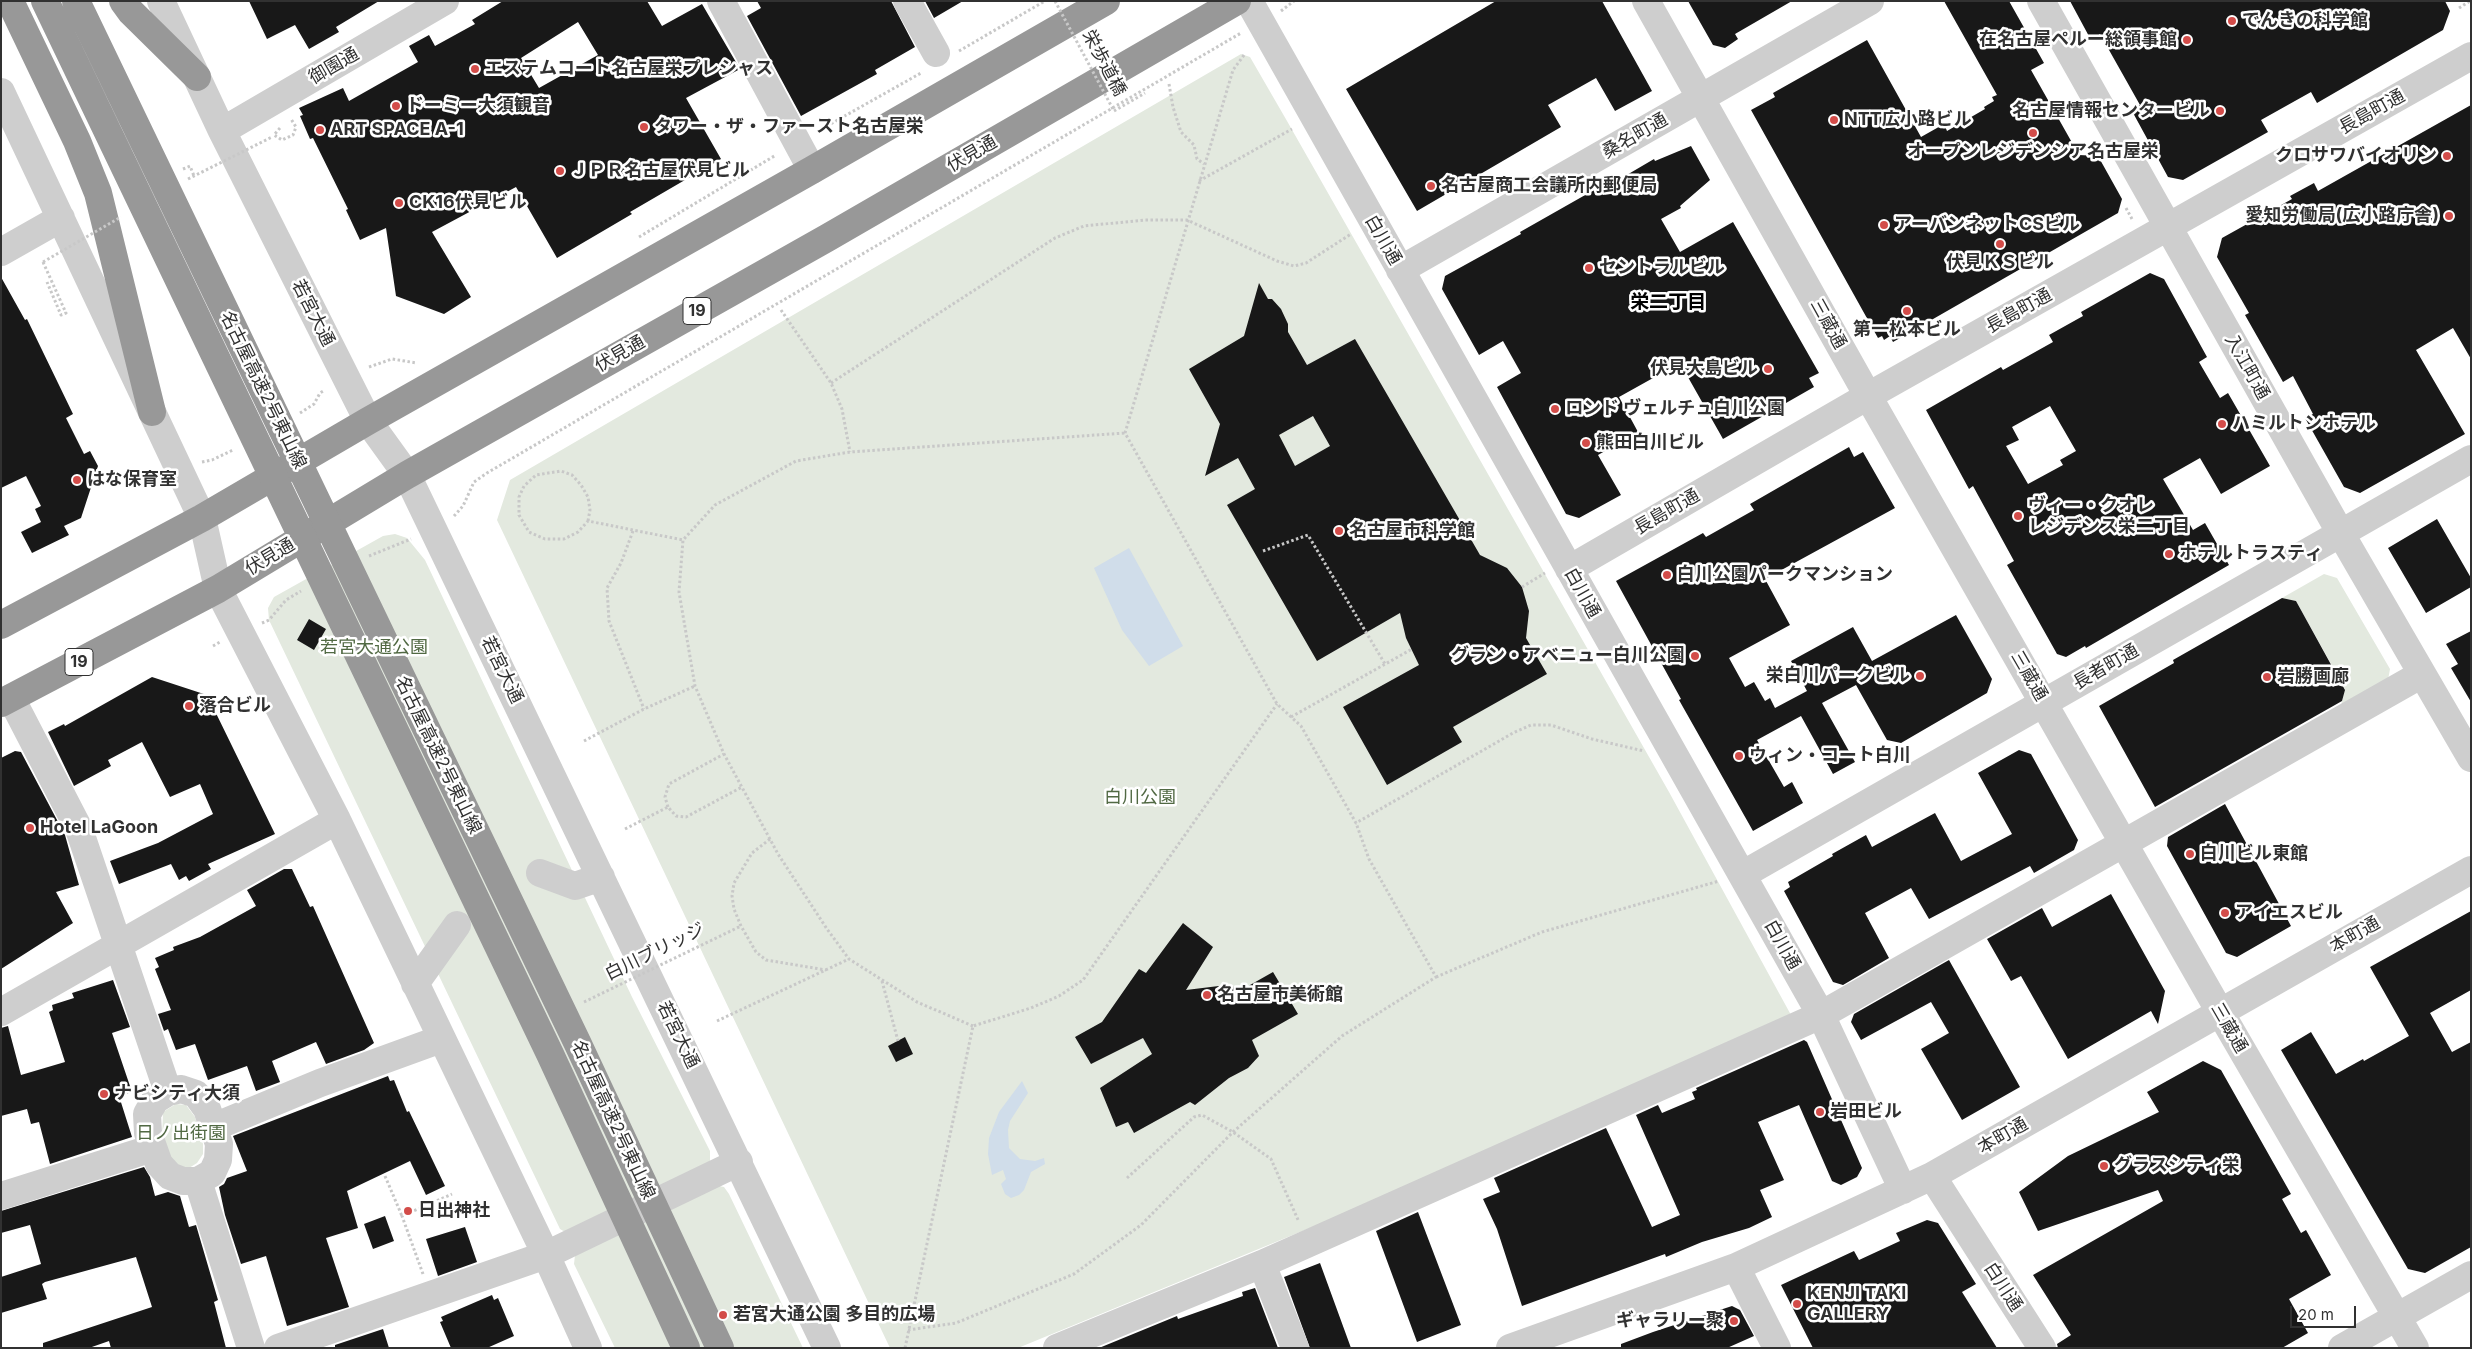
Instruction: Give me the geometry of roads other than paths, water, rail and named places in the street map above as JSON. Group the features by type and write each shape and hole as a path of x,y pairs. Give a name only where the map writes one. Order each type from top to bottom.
{"highway":[{"path":"10,1 77,141 98,193 152,412"},
{"name":"名古屋高速2号東山線","path":"45,1 533,1019 686,1348"},
{"name":"名古屋高速2号東山線","path":"76,1 572,1033 720,1348"},
{"path":"123,1 131,12 197,77"},
{"path":"1,625 202,518 368,421 1106,1"},
{"name":"伏見通","path":"6,701 218,589 407,475 826,238 1237,1"}],"street":[{"name":"若宮大通","path":"161,1 222,131 368,421 407,475 827,1348"},
{"name":"御園通","path":"222,131 445,1"},
{"path":"721,1 812,170"},
{"path":"907,1 936,53"},
{"name":"白川通","path":"1249,1 1400,270 1558,570 1734,877 1821,1015 1903,1190"},
{"name":"三蔵通","path":"1646,1 1868,396 2220,1012 2415,1348"},
{"name":"桑名町通","path":"1400,270 1870,1"},
{"name":"入江町通","path":"2041,1 2341,534 2471,758"},
{"name":"長島町通","path":"1558,570 2471,56"},
{"path":"1,92 202,518 218,589 337,820 546,1256 588,1348"},
{"path":"1,252 61,218"},
{"name":"長者町通","path":"1734,877 2471,459"},
{"path":"1058,1348 1262,1264 1821,1015 2422,674"},
{"path":"6,701 79,829 168,1092"},
{"path":"1,1012 337,820"},
{"name":"本町通","path":"1510,1348 1544,1342 1736,1267 1932,1176 2471,870"},
{"path":"540,873 575,886 601,877"},
{"path":"415,984 457,925"},
{"path":"214,1127 320,1083 441,1039"},
{"path":"181,1089 196,1094 207,1109 214,1127 219,1144 218,1160 212,1173 198,1181 183,1181 170,1176 159,1164 153,1148 148,1133 147,1114 155,1100 168,1092 181,1089"},
{"path":"1,1196 153,1148"},
{"path":"278,1348 546,1256 739,1162"},
{"name":"白川通","path":"1932,1176 2042,1348"},
{"path":"198,1181 251,1348"},
{"path":"1262,1264 1295,1348"},
{"path":"1736,1267 1777,1348"},
{"path":"2342,1348 2471,1275"}],"water":[{"path":"1129,548 1183,646 1149,666 1122,630 1094,568"},
{"path":"1022,1081 1028,1093 1010,1121 1008,1130 1009,1148 1020,1159 1035,1161 1044,1158 1045,1164 1031,1172 1024,1190 1019,1195 1011,1198 1005,1194 1001,1184 1006,1179 1003,1170 992,1175 988,1154 989,1138 999,1112"}],"place":[{"name":"でんきの科学館","path":"2232,21"},
{"name":"在名古屋ペルー総領事館","path":"2187,40"},
{"name":"エステムコート名古屋栄プレシャス","path":"475,69"},
{"name":"ドーミー大須観音","path":"396,106"},
{"name":"名古屋情報センタービル","path":"2220,111"},
{"name":"NTT広小路ビル","path":"1834,120"},
{"name":"タワー・ザ・ファースト名古屋栄","path":"644,127"},
{"name":"ART SPACE A-1","path":"320,130"},
{"name":"オープンレジデンシア名古屋栄","path":"2033,133"},
{"name":"クロサワバイオリン","path":"2447,156"},
{"name":"ＪＰＲ名古屋伏見ビル","path":"560,171"},
{"name":"名古屋商工会議所内郵便局","path":"1431,186"},
{"name":"CK16伏見ビル","path":"399,203"},
{"name":"愛知労働局(広小路庁舎)","path":"2449,216"},
{"name":"アーバンネットCSビル","path":"1884,225"},
{"name":"伏見ＫＳビル","path":"2000,244"},
{"name":"セントラルビル","path":"1589,268"},
{"name":"第一松本ビル","path":"1907,311"},
{"name":"伏見大島ビル","path":"1768,369"},
{"name":"ロンド ヴェルチュ白川公園","path":"1555,409"},
{"name":"ハミルトンホテル","path":"2222,424"},
{"name":"熊田白川ビル","path":"1586,443"},
{"name":"はな保育室","path":"77,480"},
{"name":"ヴィー・クオレ レジデンス栄二丁目","path":"2018,516"},
{"name":"名古屋市科学館","path":"1339,531"},
{"name":"ホテルトラスティ","path":"2169,554"},
{"name":"白川公園パークマンション","path":"1667,575"},
{"name":"グラン・アベニュー白川公園","path":"1695,656"},
{"name":"栄白川パークビル","path":"1920,676"},
{"name":"岩勝画廊","path":"2267,677"},
{"name":"落合ビル","path":"189,706"},
{"name":"ウィン・コート白川","path":"1739,756"},
{"name":"Hotel LaGoon","path":"30,828"},
{"name":"白川ビル東館","path":"2190,854"},
{"name":"アイエスビル","path":"2225,913"},
{"name":"名古屋市美術館","path":"1207,995"},
{"name":"ナビシティ大須","path":"104,1094"},
{"name":"岩田ビル","path":"1820,1112"},
{"name":"グラスシティ栄","path":"2104,1166"},
{"name":"日出神社","path":"408,1211"},
{"name":"KENJI TAKI GALLERY","path":"1797,1304"},
{"name":"若宮大通公園 多目的広場","path":"723,1315"},
{"name":"ギャラリー聚","path":"1734,1321"}],"district":[{"name":"栄二丁目","path":"1668,302"}],"park label":[{"name":"若宮大通公園","path":"374,648"},
{"name":"白川公園","path":"1140,798"},
{"name":"日ノ出街園","path":"181,1134"}]}
